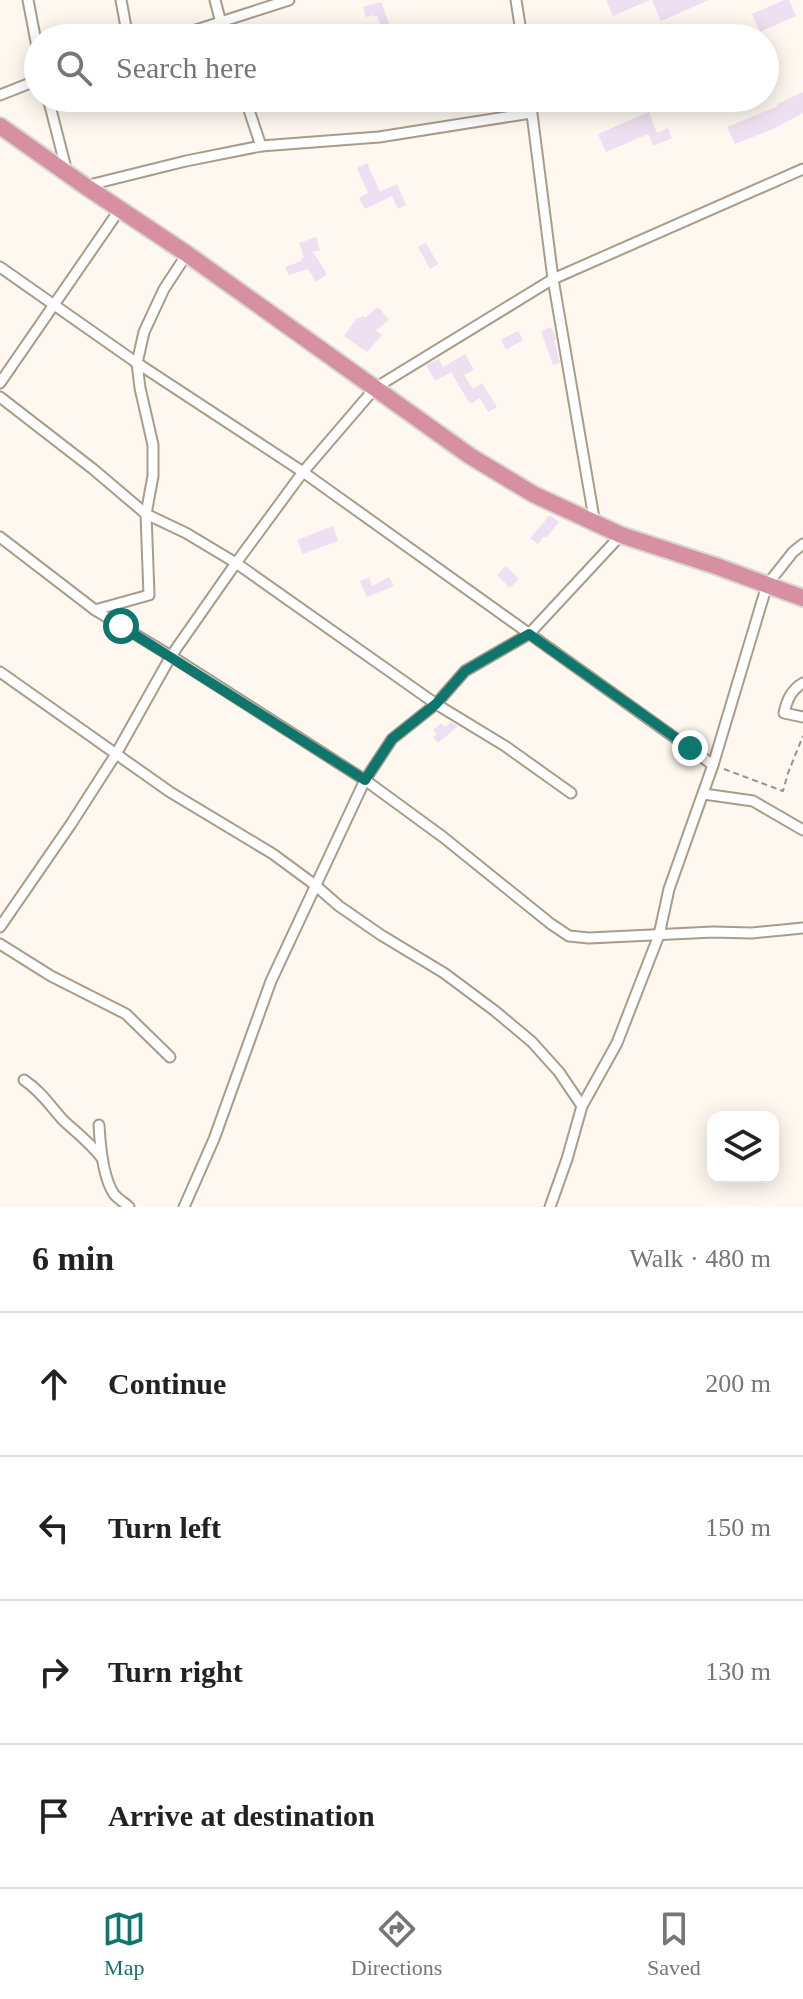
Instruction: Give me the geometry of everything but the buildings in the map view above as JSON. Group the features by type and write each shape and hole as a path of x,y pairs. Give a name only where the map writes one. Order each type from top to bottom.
{"highway":[{"path":"0,126 187,254 470,456 533,494 621,535 803,598"}],"street":[{"path":"28,0 33,24"},
{"path":"121,0 125,24"},
{"path":"215,0 220,22"},
{"path":"214,24 289,0"},
{"path":"516,0 520,24"},
{"path":"0,95 24,86"},
{"path":"52,112 67,172"},
{"path":"250,112 261,146"},
{"path":"85,186 261,146 379,137 531,113 553,279 595,524"},
{"path":"0,927 116,754 171,656 303,472 375,388 553,279 803,169"},
{"path":"0,383 120,209"},
{"path":"95,610 149,595 146,514 153,476 153,445 137,363 144,332 164,289 187,254"},
{"path":"0,267 137,363 303,472 713,765"},
{"path":"0,397 146,514 186,533 236,563 436,704 505,746 571,793"},
{"path":"184,1207 214,1139 271,981 365,780 392,739 436,704 465,671 529,634 621,535"},
{"path":"0,537 95,610 365,780 569,936 752,933 803,928"},
{"path":"550,1207 582,1106 617,1043 659,935 669,889 704,794 767,585 803,544"},
{"path":"0,672 170,792 273,854 339,906 444,973 495,1011 532,1042 559,1072 582,1106"},
{"path":"803,683 795,688 784,713 803,717"},
{"path":"704,794 753,801 803,830"},
{"path":"0,944 51,976 126,1014 170,1057"},
{"path":"24,1080 36,1088 66,1123 94,1147 101,1157 117,1207"},
{"path":"99,1125 101,1157"},
{"path":"114,1194 129,1207"}],"path":[{"path":"713,765 783,791 803,736"}],"route":[{"path":"121,626 365,780 392,739 436,704 465,671 529,634 690,748"}]}
